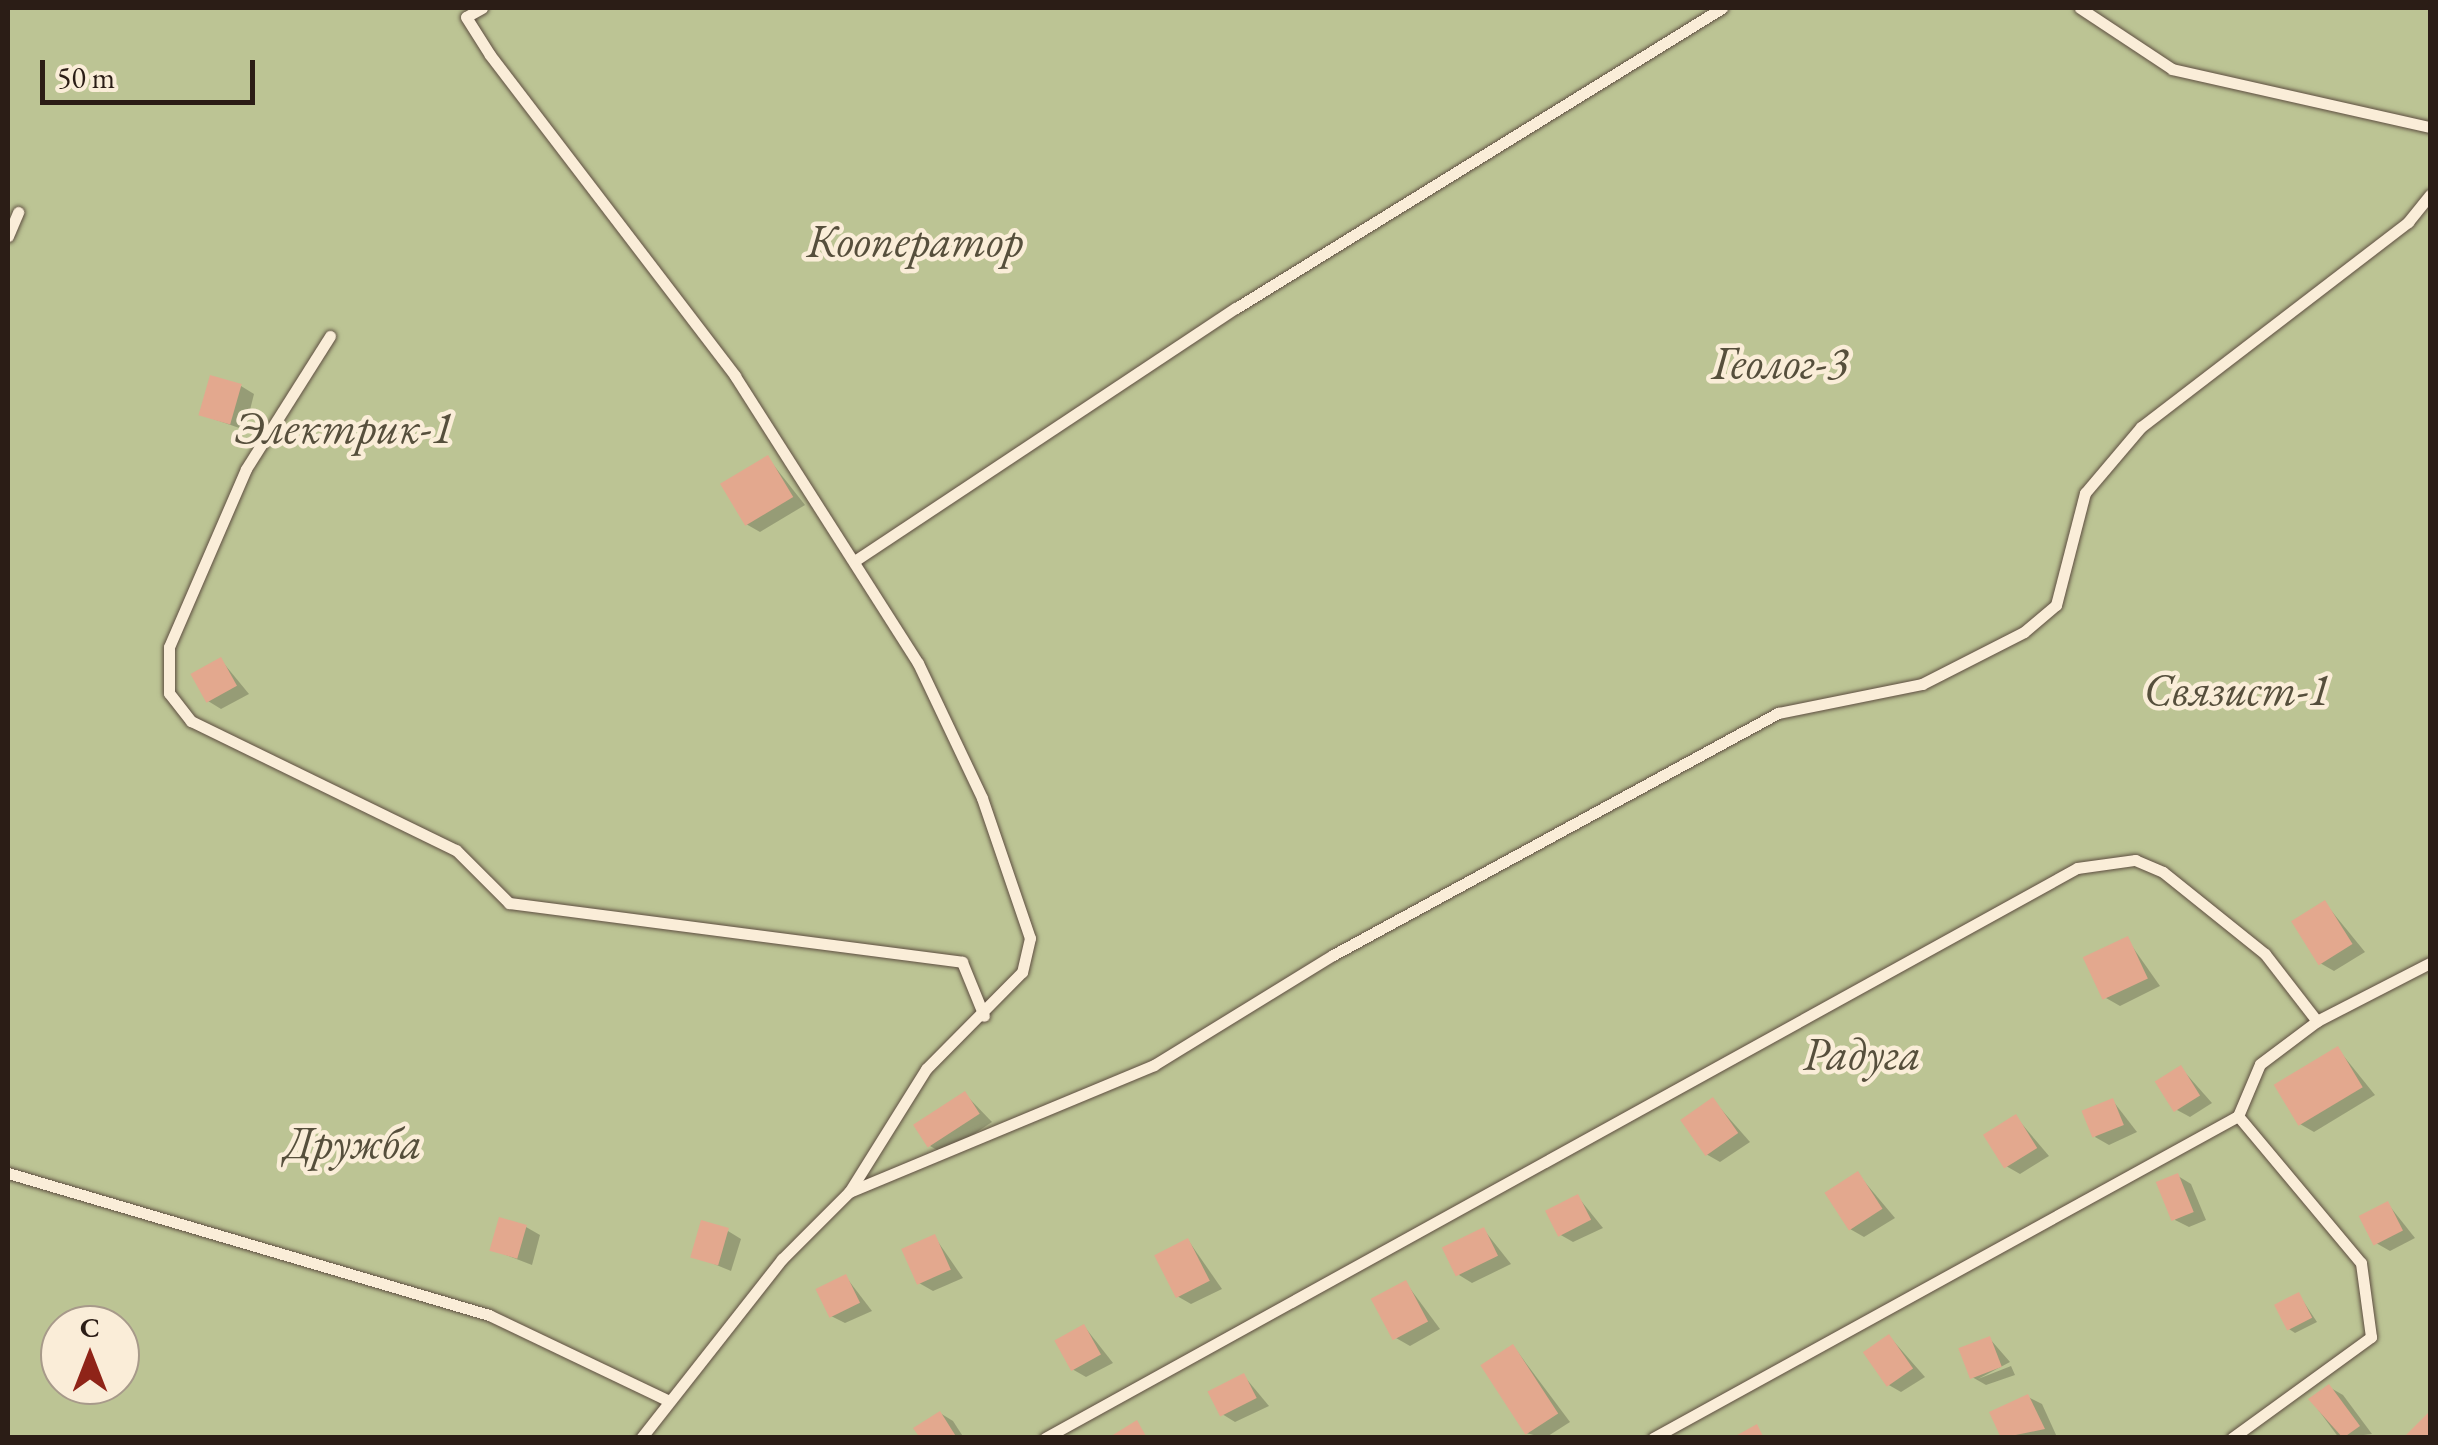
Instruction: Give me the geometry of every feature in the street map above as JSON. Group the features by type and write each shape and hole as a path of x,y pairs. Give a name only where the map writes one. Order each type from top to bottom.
{"lane":[{"path":"482,8 466,18 490,55 735,376 856,560 918,663 1015,885 1026,955 984,1016 926,1069 849,1192 666,1400 641,1438"},
{"path":"856,560 1236,308 1722,8"},
{"path":"2080,8 2172,69 2430,127"},
{"path":"849,1192 1154,1065 1333,955 1778,713 1922,684 2024,632 2056,605 2085,494 2141,427 2430,196"},
{"path":"8,236 18,212"},
{"path":"330,336 246,468 168,647 168,693 192,721 456,850 508,902 962,962 984,1016"},
{"path":"1045,1438 2077,868 2135,860 2163,872 2265,954 2317,1021"},
{"path":"1653,1438 2238,1116 2260,1064 2317,1021 2430,963"},
{"path":"2232,1438 2371,1337 2361,1263 2238,1116"},
{"path":"8,1173 489,1316 666,1400"}],"green space":[{"path":"8,8 2430,8 2430,1437 8,1438"}],"building":[{"path":"210,375 242,384 230,424 198,415"},
{"path":"768,455 793,497 745,526 720,484"},
{"path":"221,657 237,686 206,703 190,674"},
{"path":"2325,900 2353,944 2319,965 2291,921"},
{"path":"2128,936 2148,979 2103,1000 2083,957"},
{"path":"2338,1046 2363,1087 2298,1126 2274,1085"},
{"path":"2181,1065 2200,1096 2174,1112 2155,1081"},
{"path":"965,1091 980,1114 928,1147 913,1125"},
{"path":"1713,1097 1738,1133 1705,1156 1680,1120"},
{"path":"2113,1098 2124,1125 2092,1138 2081,1111"},
{"path":"2016,1114 2037,1148 2004,1169 1983,1135"},
{"path":"1858,1171 1883,1209 1849,1231 1824,1193"},
{"path":"2178,1173 2194,1212 2171,1221 2156,1182"},
{"path":"1578,1194 1591,1220 1558,1237 1545,1211"},
{"path":"2388,1201 2403,1230 2374,1245 2359,1216"},
{"path":"499,1217 527,1225 517,1259 489,1251"},
{"path":"701,1220 729,1228 718,1265 690,1257"},
{"path":"1484,1227 1498,1256 1456,1276 1442,1248"},
{"path":"935,1234 951,1270 917,1285 901,1249"},
{"path":"1188,1238 1210,1281 1176,1298 1154,1255"},
{"path":"846,1274 860,1303 829,1318 815,1289"},
{"path":"1406,1280 1428,1321 1393,1340 1371,1299"},
{"path":"2299,1292 2312,1318 2287,1331 2274,1305"},
{"path":"1084,1324 1101,1355 1071,1371 1054,1340"},
{"path":"1889,1334 1913,1368 1887,1387 1863,1352"},
{"path":"1990,1336 2002,1367 1970,1379 1958,1348"},
{"path":"1513,1344 1558,1414 1525,1435 1480,1365"},
{"path":"1244,1373 1257,1398 1220,1417 1207,1392"},
{"path":"2329,1384 2360,1426 2343,1438 2308,1399"},
{"path":"2028,1394 2045,1429 2001,1438 1989,1412"},
{"path":"940,1411 957,1438 920,1438 913,1428"},
{"path":"2430,1411 2430,1438 2403,1438"},
{"path":"1137,1420 1147,1438 1108,1438"},
{"path":"1757,1424 1764,1438 1732,1438"}],"park label":[{"name":"Кооператор","path":"915,241"},
{"name":"Геолог-3","path":"1780,363"},
{"name":"Электрик-1","path":"344,428"},
{"name":"Связист-1","path":"2237,690"},
{"name":"Радуга","path":"1862,1054"},
{"name":"Дружба","path":"353,1143"}]}
